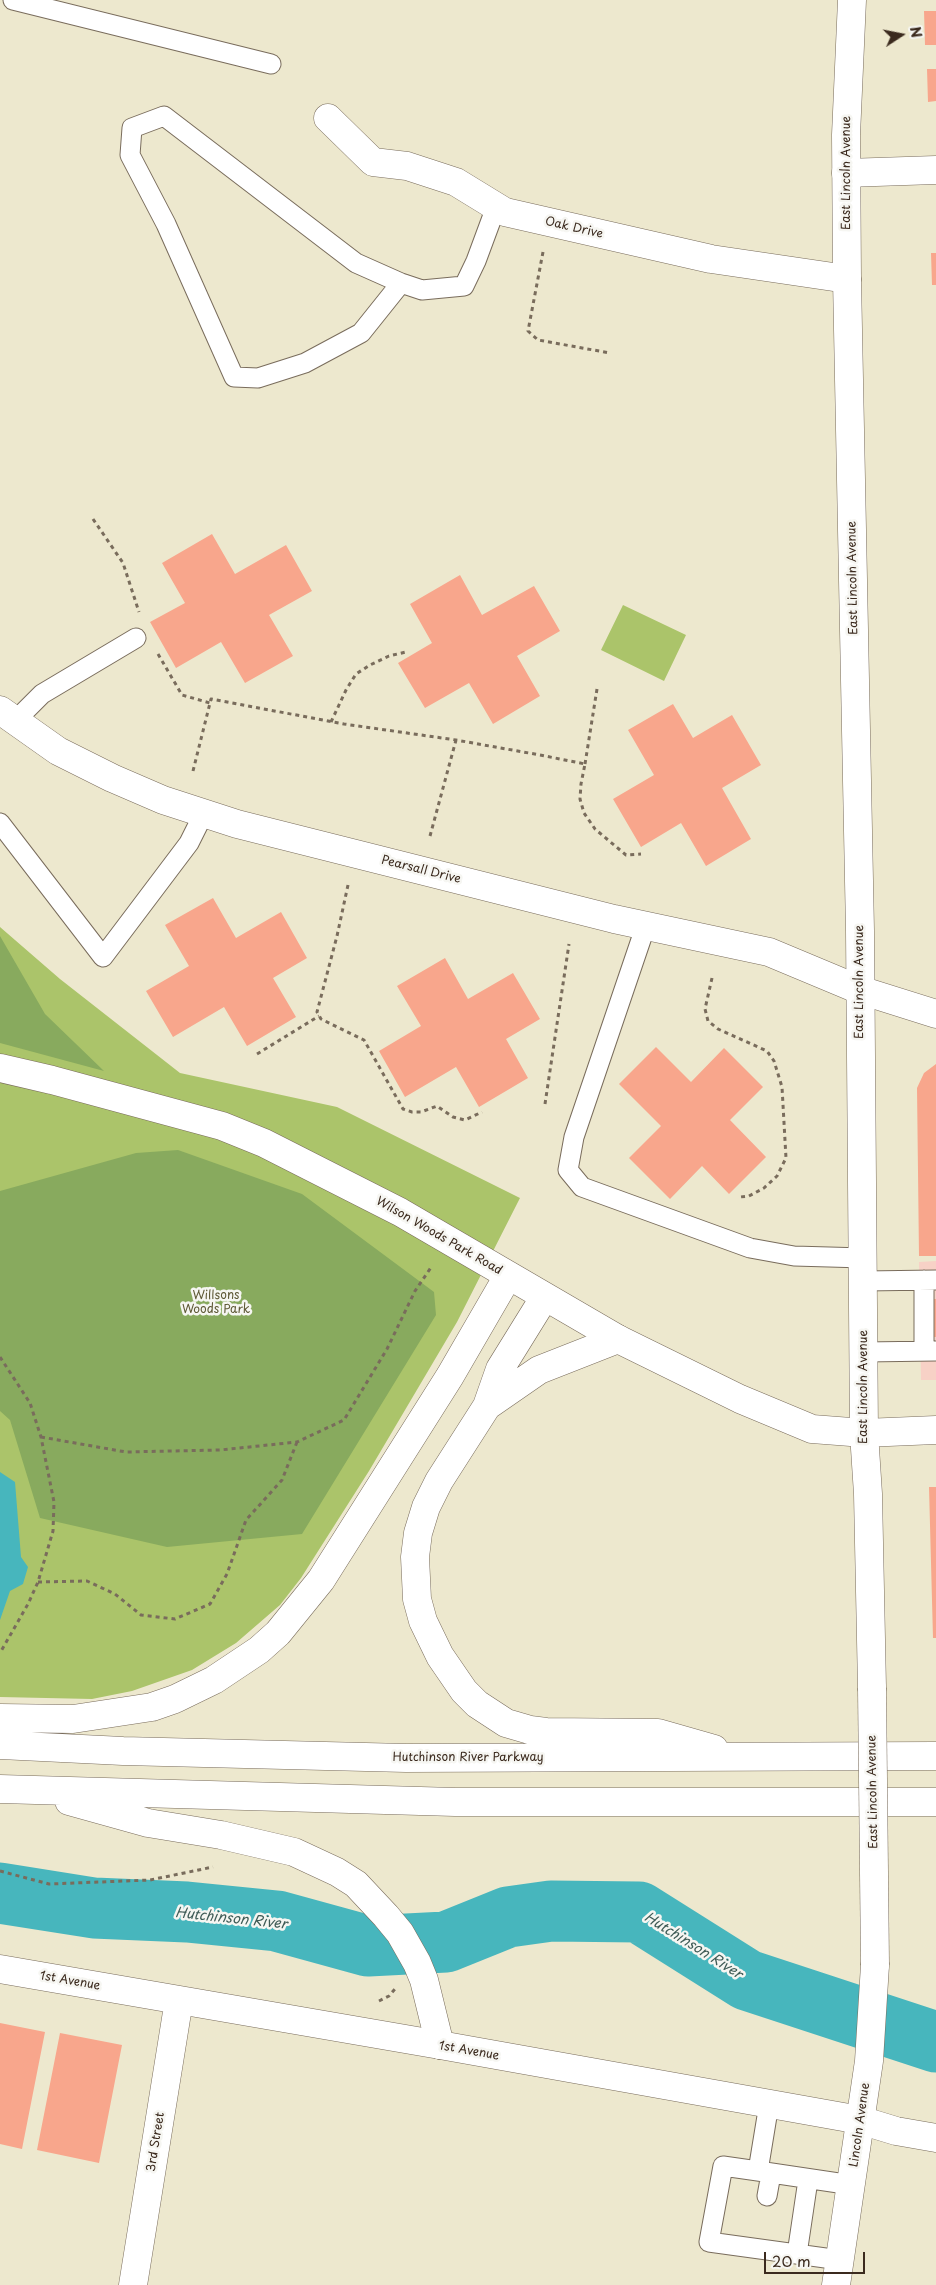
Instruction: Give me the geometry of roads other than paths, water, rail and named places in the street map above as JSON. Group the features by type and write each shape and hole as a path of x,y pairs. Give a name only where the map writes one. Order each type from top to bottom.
{"main road":[{"name":"East Lincoln Avenue","path":"852,0 846,173 847,279 860,990 864,1433 868,1494 875,1965"},
{"name":"Oak Drive","path":"328,118 373,162 407,166 456,182 505,212 711,259 847,279"},
{"path":"846,173 936,170"},
{"name":"Pearsall Drive","path":"8,715 58,751 112,778 163,800 247,826 646,926 769,952 860,990 936,1014"},
{"name":"Wilson Woods Park Road","path":"0,1068 52,1080 222,1126 264,1143 400,1212 544,1298 618,1339 740,1399 812,1430 864,1433 936,1430"},
{"path":"0,1718 94,1717 152,1707 175,1699 234,1669 259,1650 278,1633 321,1580 450,1376 508,1276"},
{"path":"544,1298 500,1369 487,1406 439,1481 426,1507 418,1533 415,1576 418,1599 430,1639 450,1674 477,1704 498,1719 518,1727 546,1732 658,1734 745,1758"},
{"path":"487,1406 539,1370 618,1339"},
{"name":"Hutchinson River Parkway","path":"0,1744 123,1751 396,1758 936,1756"},
{"path":"0,1789 455,1802 936,1802"},
{"path":"32,1791 148,1823 222,1835 294,1852 337,1872 356,1884 379,1907 400,1933 424,1980 440,2045"},
{"name":"Lincoln Avenue","path":"838,2273 869,2061 875,1965"},
{"name":"1st Avenue","path":"0,1969 860,2120 896,2131 936,2138"},
{"name":"3rd Street","path":"133,2285 179,2000"}],"lane":[{"path":"13,0 271,64"},
{"path":"401,283 361,333 305,363 258,378 234,377 166,224 130,155 132,128 164,116 356,263 422,290 464,286 476,261 496,207"},
{"path":"8,715 136,638"},
{"path":"0,823 103,957 189,843 204,813"},
{"path":"646,926 574,1137 568,1170 582,1187 750,1248 864,1270 930,1280 930,1351 864,1352"},
{"path":"767,2196 764,2173 769,2104"},
{"path":"838,2273 797,2254 760,2240 709,2242 723,2166 852,2185"},
{"path":"797,2254 808,2180"}],"water":[{"path":"0,1472 15,1482 21,1557 28,1567 23,1584 10,1591 0,1620"}],"waterway":[{"name":"Hutchinson River","path":"0,1893 94,1908 187,1912 277,1921 368,1946 446,1942 508,1917 551,1911 639,1912 747,1980 936,2042"}],"park label":[{"name":"Willsons Woods Park","path":"216,1303"}]}
